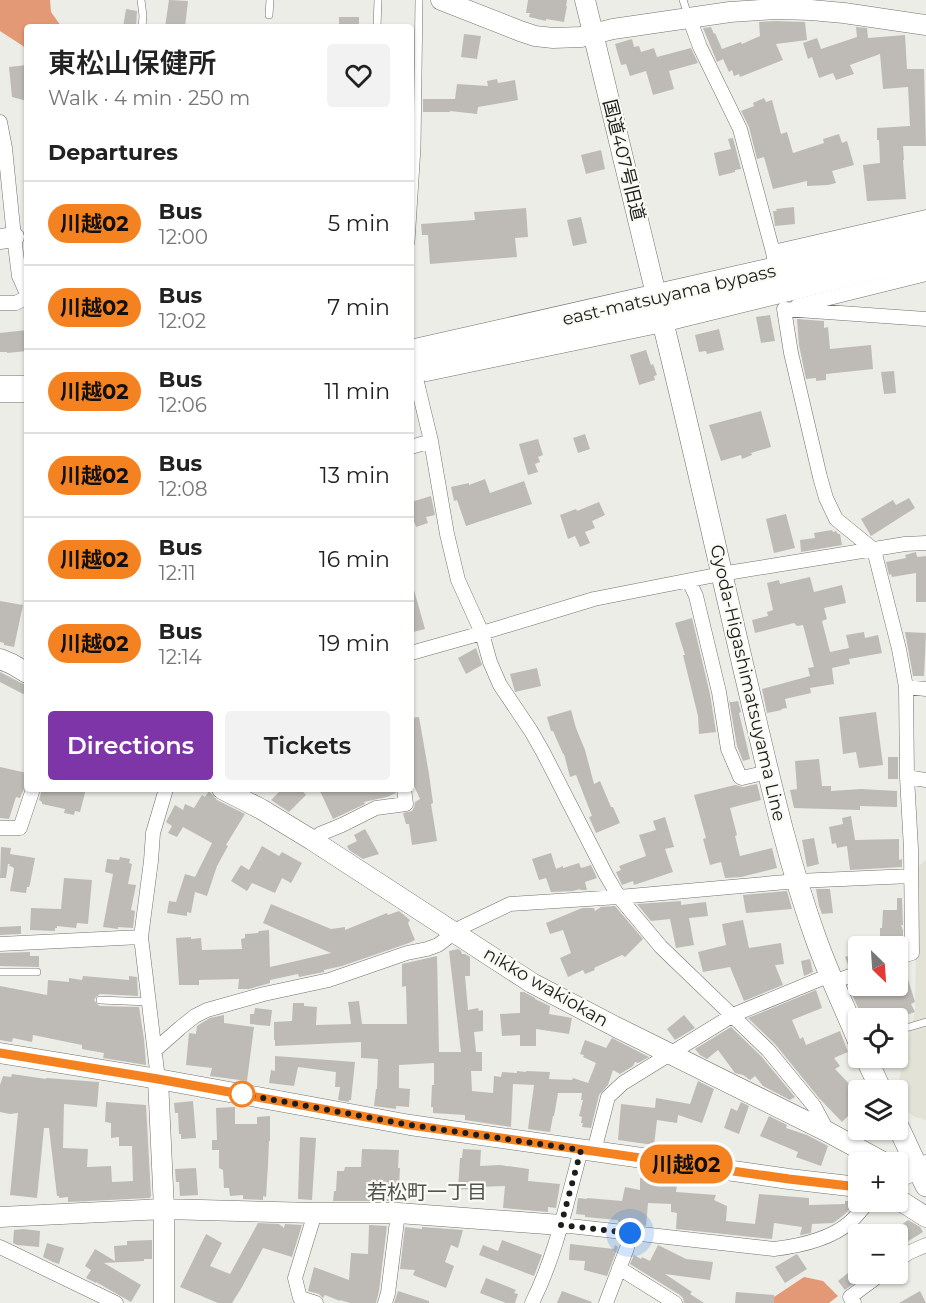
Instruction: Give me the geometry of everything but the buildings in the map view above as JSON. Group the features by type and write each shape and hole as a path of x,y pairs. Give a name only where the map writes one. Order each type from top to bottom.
{"highway":[{"name":"east-matsuyama bypass","path":"414,359 660,309 803,274 926,236"},
{"name":"east-matsuyama bypass","path":"803,274 926,254"},
{"path":"0,389 24,388"},
{"path":"0,406 24,406"}],"main road":[{"name":"Gyoda-Higashimatsuyama Line","path":"660,309 768,772 796,881 816,940 848,1017"},
{"path":"904,1140 917,1172"}],"street":[{"path":"441,0 535,36 553,38 593,35 686,9 730,12 775,9 811,10 926,25"},
{"name":"国道407号旧道","path":"585,0 660,309"},
{"path":"686,9 700,47 740,129 778,280 791,353 826,498 836,519 874,550 899,649 906,687 907,777 912,876 912,953 908,954"},
{"path":"0,122 5,148 7,238 24,288"},
{"path":"778,280 926,217"},
{"path":"778,280 926,274"},
{"path":"778,280 926,319"},
{"path":"0,303 16,303 24,297"},
{"path":"414,368 458,580 482,633 490,662 500,685 543,752 606,875 620,897 661,947 768,1050 814,1106 828,1132"},
{"path":"414,446 431,441"},
{"path":"414,652 594,599 721,574 905,544 926,543"},
{"path":"689,580 696,596 719,692 728,749 740,777 768,772"},
{"path":"0,659 24,671"},
{"path":"906,687 926,689"},
{"path":"907,777 926,780"},
{"path":"0,829 20,828 32,792"},
{"path":"164,1303 164,1209 158,1079 141,937 153,833 165,792"},
{"name":"nikko wakiokan","path":"228,792 312,840 542,989 865,1152"},
{"path":"312,840 376,808 406,804 404,792"},
{"path":"911,849 926,852"},
{"path":"155,1050 195,1016 207,1010 264,993 329,980 407,952 427,949 438,945 462,927 510,904 620,897 796,881 912,876"},
{"path":"0,944 141,937"},
{"path":"532,1303 541,1286 608,1097 623,1083 733,1015 831,979 848,975"},
{"path":"0,1053 410,1125 848,1186"},
{"path":"908,1206 926,1217"},
{"path":"0,1217 164,1209 398,1213 561,1225 774,1249 791,1247 826,1236 850,1222 859,1212"},
{"path":"315,1213 295,1278 300,1298 316,1303"},
{"path":"385,1303 398,1213"},
{"path":"612,1300 630,1233"},
{"path":"908,1253 926,1245"},
{"path":"0,1247 108,1301"},
{"path":"619,1268 675,1303"},
{"path":"854,1303 850,1297 868,1284"}],"lane":[{"path":"141,0 142,24"},
{"path":"269,15 270,0"},
{"path":"378,0 378,24"},
{"path":"414,194 419,0"},
{"path":"0,972 37,972"},
{"path":"100,1000 149,1002"},
{"path":"908,1027 926,1022"}],"shaded area":[{"path":"0,0 50,0 51,12 60,24 24,24 24,48 0,31"},
{"path":"926,860 926,1120 908,1112 908,1080 899,1080 902,1068 908,1068 908,1041 915,1011 917,867"},
{"path":"804,1277 823,1281 838,1296 829,1303 773,1303 774,1297"}],"bus line":[{"name":"川越02","path":"0,1053 410,1125 848,1186"}],"district":[{"name":"若松町一丁目","path":"427,1192"}],"route":[{"path":"242,1094 410,1125 581,1150 561,1225 630,1233"}]}
